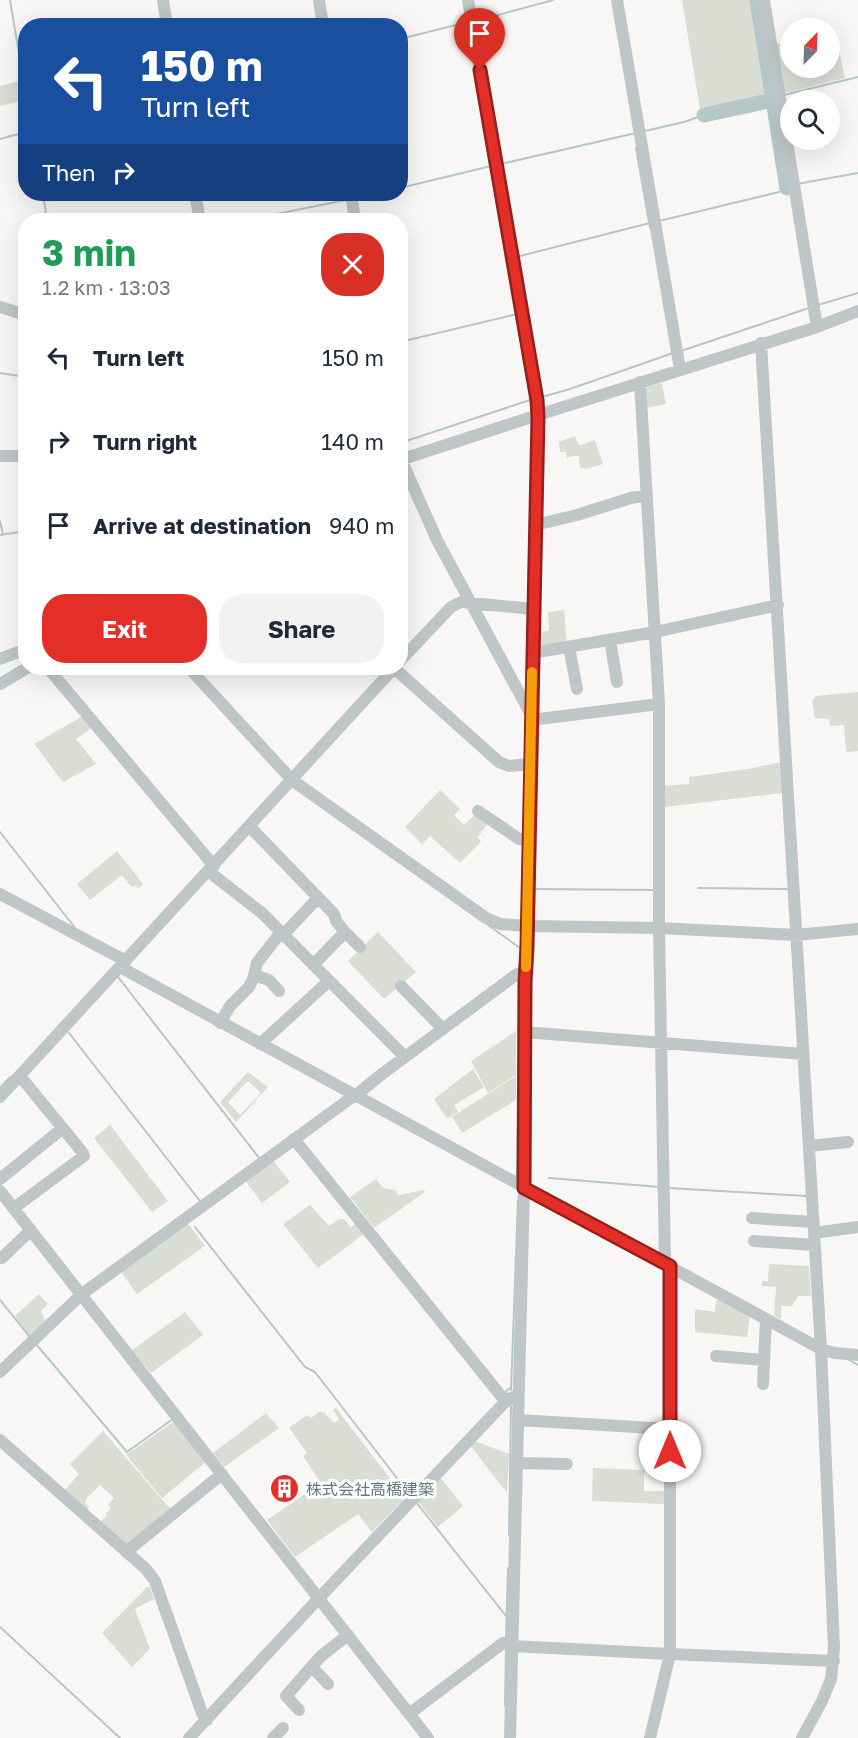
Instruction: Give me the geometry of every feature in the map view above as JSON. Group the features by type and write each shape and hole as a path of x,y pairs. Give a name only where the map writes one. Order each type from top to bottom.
{"street":[{"path":"163,0 166,18"},
{"path":"319,0 322,18"},
{"path":"192,1737 319,1598 508,1398 524,1188 524,1032 538,418 468,0"},
{"path":"616,0 680,369"},
{"path":"764,0 817,327"},
{"path":"0,307 18,313"},
{"path":"408,457 641,385 680,369 762,346 858,311"},
{"path":"762,346 793,935 821,1349 834,1648 831,1679 802,1738"},
{"path":"641,385 656,704 656,928 668,1265 667,1428 670,1654 650,1738"},
{"path":"0,456 18,456"},
{"path":"408,475 437,540 531,718"},
{"path":"535,525 647,495"},
{"path":"408,653 451,607 461,602 533,609"},
{"path":"532,653 653,634 775,605"},
{"path":"610,640 617,682"},
{"path":"569,647 577,689"},
{"path":"0,658 18,652"},
{"path":"0,684 18,673"},
{"path":"54,675 210,865 315,963 329,981 403,1055"},
{"path":"195,675 292,780 486,918 500,924 656,928 793,935 858,929"},
{"path":"0,1097 123,964 210,865 249,826 388,675"},
{"path":"402,675 499,762 509,766 530,764"},
{"path":"531,718 656,704"},
{"path":"478,811 519,839 529,839"},
{"path":"249,826 334,914 336,921 360,947"},
{"path":"0,894 355,1095 821,1349 858,1355"},
{"path":"222,1019 234,1001 246,991 261,957 318,898"},
{"path":"315,963 345,932"},
{"path":"0,1372 84,1293 355,1095 403,1055 443,1029 517,974 526,973"},
{"path":"254,975 269,980 279,991"},
{"path":"262,1042 329,981"},
{"path":"401,986 443,1029"},
{"path":"524,1032 800,1054"},
{"path":"14,1209 84,1156 84,1153 20,1076"},
{"path":"0,1179 63,1128"},
{"path":"297,1137 508,1398 518,1420 510,1738"},
{"path":"809,1146 848,1142"},
{"path":"0,1191 84,1293 428,1738"},
{"path":"752,1218 814,1233"},
{"path":"754,1241 858,1227"},
{"path":"2,1258 32,1230"},
{"path":"762,1384 766,1319"},
{"path":"716,1356 764,1360"},
{"path":"518,1420 667,1428"},
{"path":"0,1441 146,1569 154,1581 202,1713 207,1720"},
{"path":"517,1463 567,1464"},
{"path":"126,1552 222,1474"},
{"path":"299,1710 286,1696 321,1656 348,1635"},
{"path":"409,1714 503,1643 670,1654 831,1661"},
{"path":"312,1666 328,1684"},
{"path":"273,1738 283,1728"}],"shaded area":[{"path":"682,0 752,0 767,89 765,95 761,98 700,109"},
{"path":"780,43 780,78 840,78 840,55 845,78 797,90 780,90 773,45"},
{"path":"18,81 18,102 0,106 0,86"},
{"path":"662,383 666,404 646,408 645,388"},
{"path":"575,436 578,444 581,445 595,440 603,464 586,469 580,468 579,456 567,458 566,452 560,452 559,442"},
{"path":"564,610 567,644 536,646 536,633 549,630 548,612"},
{"path":"858,692 858,751 846,752 844,725 830,726 829,719 815,718 812,700 816,696"},
{"path":"85,715 94,726 76,739 96,764 63,782 34,744"},
{"path":"781,762 783,793 664,807 661,786 689,784 689,777"},
{"path":"440,790 460,809 454,815 464,825 475,814 488,823 478,837 481,842 460,863 430,836 422,844 405,827"},
{"path":"117,851 143,884 138,889 135,885 132,887 122,875 90,900 77,884"},
{"path":"378,932 416,972 384,999 348,961"},
{"path":"516,1031 516,1075 488,1093 471,1061"},
{"path":"473,1069 484,1087 454,1105 458,1112 447,1119 434,1099 447,1089 449,1091 448,1088"},
{"path":"248,1072 268,1087 236,1122 220,1102","holes":["248,1081 261,1093 240,1115 228,1102"]},
{"path":"516,1076 516,1100 462,1133 452,1117"},
{"path":"110,1125 168,1201 152,1212 94,1138"},
{"path":"272,1159 290,1182 262,1203 244,1179"},
{"path":"376,1179 383,1188 395,1190 399,1195 424,1190 425,1192 374,1228 350,1197"},
{"path":"310,1205 329,1226 339,1219 344,1219 351,1227 358,1222 367,1232 318,1268 283,1224"},
{"path":"186,1221 205,1246 137,1294 119,1269"},
{"path":"769,1264 809,1266 811,1296 798,1296 792,1306 781,1306 781,1319 774,1316 776,1287 762,1286 762,1281 768,1281"},
{"path":"39,1294 48,1304 41,1311 46,1323 30,1335 15,1316"},
{"path":"720,1297 750,1314 747,1337 695,1332 695,1309 715,1312 716,1302"},
{"path":"185,1312 203,1335 151,1373 132,1350"},
{"path":"336,1408 405,1498 372,1532 358,1514 295,1557 267,1520 321,1483 303,1456 307,1453 289,1428 307,1415 311,1418 320,1411 334,1423 339,1419 333,1410"},
{"path":"266,1413 279,1428 224,1467 213,1453"},
{"path":"176,1420 207,1461 162,1498 126,1455"},
{"path":"103,1431 172,1511 127,1549 99,1523 107,1515 106,1513 111,1508 108,1505 114,1498 100,1485 87,1498 85,1503 89,1507 86,1513 63,1492 79,1474 70,1464"},
{"path":"472,1440 509,1454 507,1493 469,1444"},
{"path":"593,1468 644,1470 644,1491 664,1491 664,1504 592,1501"},
{"path":"439,1476 463,1506 438,1527 416,1499"},
{"path":"147,1587 150,1587 154,1599 135,1609 150,1649 132,1667 102,1633"}],"waterway":[{"path":"10,0 18,48"},
{"path":"476,21 553,0"},
{"path":"757,0 787,188"},
{"path":"408,37 468,22"},
{"path":"805,90 858,77"},
{"path":"704,115 773,100"},
{"path":"645,131 704,115"},
{"path":"501,164 636,133"},
{"path":"0,139 18,134"},
{"path":"636,148 650,228"},
{"path":"408,186 491,166"},
{"path":"797,184 858,173"},
{"path":"659,221 779,192 789,187"},
{"path":"44,201 46,213"},
{"path":"281,213 341,201"},
{"path":"516,257 650,223"},
{"path":"818,305 858,293"},
{"path":"681,351 809,308"},
{"path":"408,340 517,314"},
{"path":"542,397 673,353"},
{"path":"0,373 18,376"},
{"path":"408,440 533,399"},
{"path":"0,521 3,534"},
{"path":"0,535 18,532"},
{"path":"0,832 76,929"},
{"path":"698,888 789,889"},
{"path":"532,889 654,890"},
{"path":"488,925 520,948"},
{"path":"520,950 520,968"},
{"path":"118,977 260,1159"},
{"path":"69,1033 200,1201"},
{"path":"517,1177 519,1066"},
{"path":"0,1088 10,1077"},
{"path":"549,1178 660,1187"},
{"path":"669,1188 807,1196"},
{"path":"511,1390 518,1200"},
{"path":"195,1227 305,1367 315,1372 410,1495"},
{"path":"0,1300 30,1337"},
{"path":"36,1344 127,1452 173,1419"},
{"path":"849,1360 858,1365"},
{"path":"504,1393 511,1387"},
{"path":"509,1535 511,1406"},
{"path":"416,1502 506,1616"},
{"path":"506,1637 508,1568"},
{"path":"0,1627 120,1738"},
{"path":"505,1706 506,1646"}],"slow traffic":[{"path":"526,967 532,672"}],"place":[{"name":"株式会社高橋建築","path":"285,1489"}],"route":[{"path":"480,70 537,400 538,417 525,982 524,1188 670,1266 670,1451"}]}
